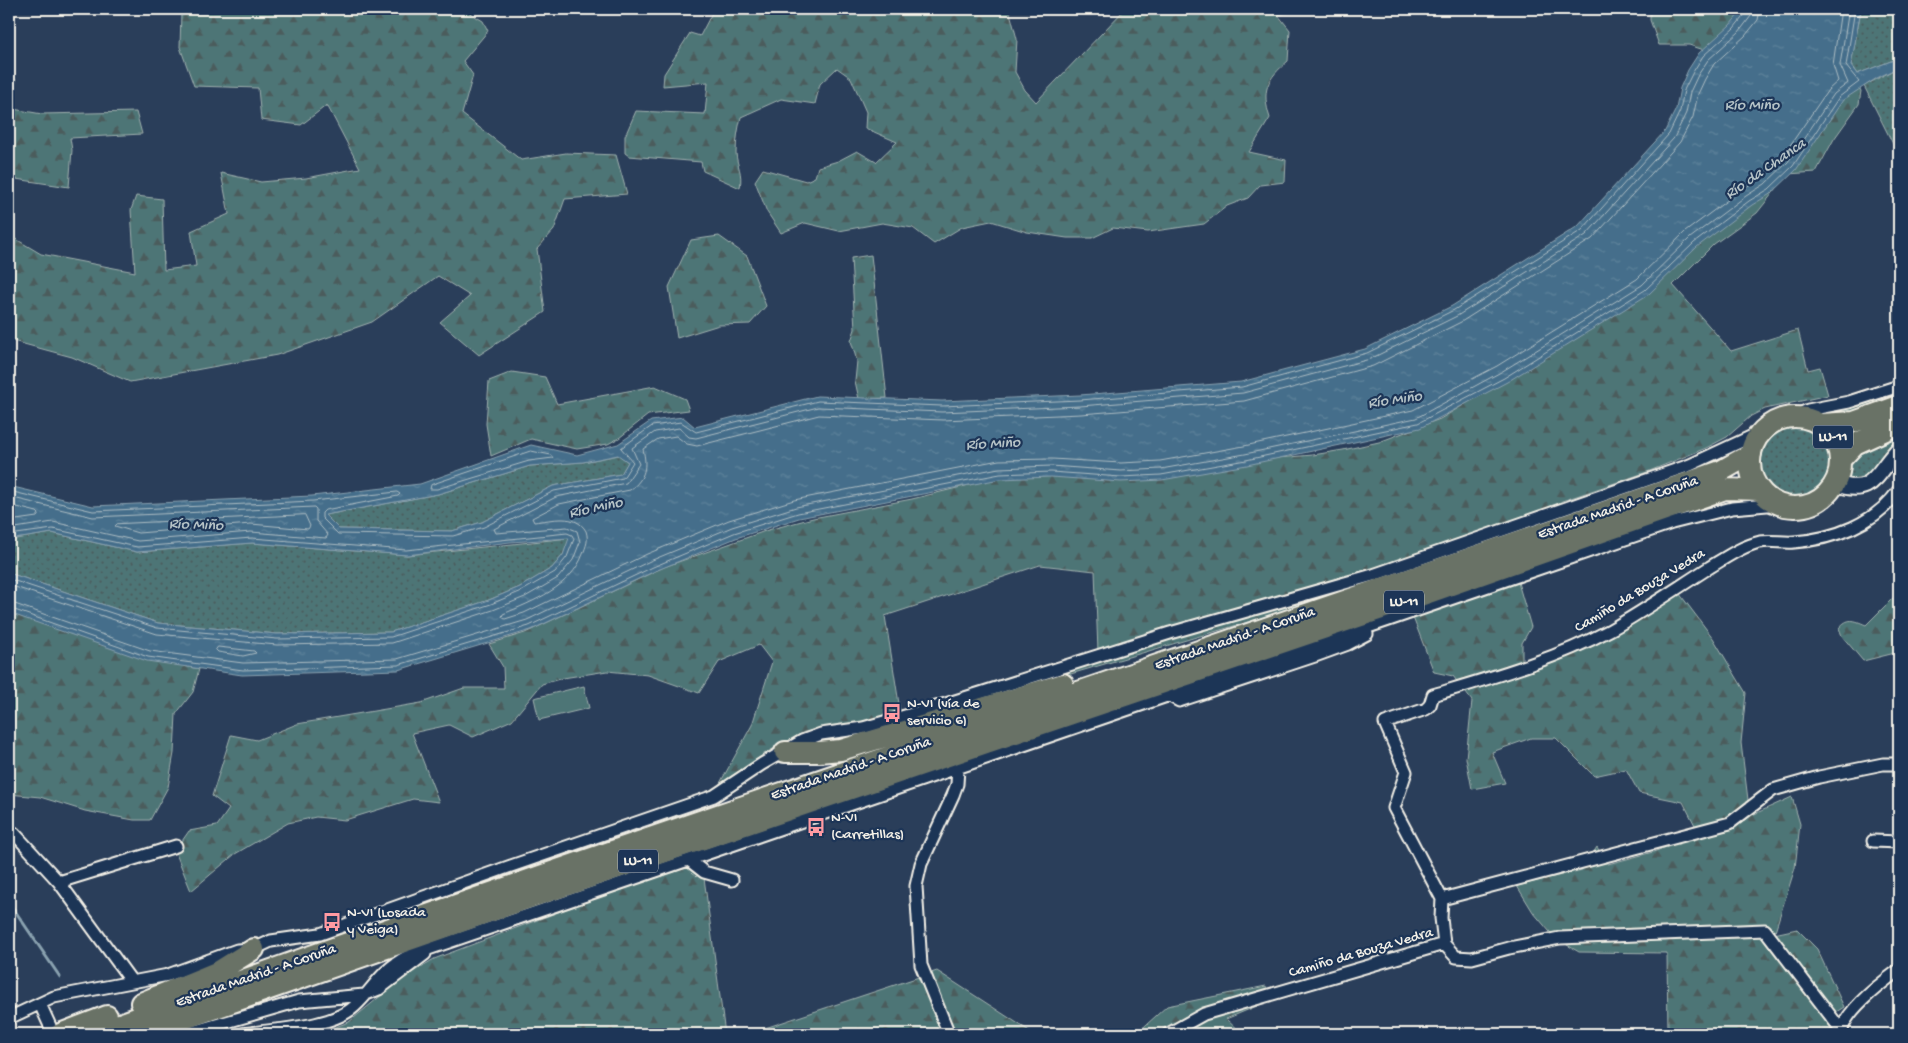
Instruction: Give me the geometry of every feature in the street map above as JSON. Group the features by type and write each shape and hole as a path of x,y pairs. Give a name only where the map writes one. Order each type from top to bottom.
{"highway":[{"name":"LU-11","path":"1821,424 1854,422 1899,406"},
{"name":"LU-11","path":"1761,432 1781,419 1793,417 1807,418 1821,424 1835,440 1840,460 1835,483"},
{"name":"LU-11","path":"1840,460 1855,444 1899,424"},
{"path":"1761,432 1754,443 1751,454 1751,467 1760,490 1779,504 1798,506 1817,501 1835,483"},
{"name":"Estrada Madrid - A Coruña","path":"92,1034 534,878 1721,471 1751,454"},
{"name":"Estrada Madrid - A Coruña","path":"141,1034 541,894 1417,597 1725,489 1760,490"},
{"path":"785,752 841,750 1118,668 1277,624"},
{"path":"55,1030 219,971 254,949"}],"street":[{"path":"1793,417 1808,410 1849,402 1899,386"},
{"path":"9,1018 54,997 168,975 236,950 254,949 271,941 320,934 714,796 762,764 802,741 822,734 863,728 924,711 1170,634 1373,575 1690,465 1761,432"},
{"path":"1835,483 1858,488 1868,485 1877,478 1899,450"},
{"name":"Camiño da Bouza Vedra","path":"1168,1034 1204,1014 1444,944 1441,918 1442,899 1394,808 1406,772 1385,724 1426,709 1430,705 1433,695 1511,672 1572,650 1612,629 1732,554 1746,548 1761,542 1795,542 1832,537 1862,523 1889,504 1899,490"},
{"path":"243,1034 335,1018 354,1007 394,964 408,956 1691,517 1732,508 1779,504"},
{"path":"1442,899 1730,823 1773,790 1819,777 1883,764 1899,764"},
{"path":"949,1034 921,964 916,886 921,864 955,790 958,768"},
{"path":"14,832 59,882 132,982"},
{"path":"1873,841 1899,842"},
{"path":"59,882 176,846"},
{"path":"690,861 704,872 732,880"},
{"path":"1444,944 1456,956 1472,958 1509,948 1560,938 1765,930 1842,1032"},
{"path":"1842,1032 1849,1014 1899,970"},
{"path":"185,1034 299,1001 364,995"},
{"path":"40,1004 55,1030"}],"green space":[{"path":"166,9 463,9 483,21 488,31 463,61 473,75 462,114 521,160 566,153 616,155 627,194 565,199 554,230 537,249 545,312 479,355 440,322 470,296 438,276 372,322 277,355 130,382 72,357 9,340 9,235 41,254 135,272 131,210 136,196 162,199 164,270 196,266 191,231 229,214 221,173 261,182 306,178 360,168 327,105 301,125 261,120 258,88 194,86 180,47 181,13"},
{"path":"714,9 1009,9 1017,39 1015,72 1025,90 1036,102 1125,9 1307,9 1278,15 1290,30 1288,61 1275,74 1268,86 1266,100 1270,118 1249,152 1286,160 1285,182 1260,185 1248,198 1227,206 1204,224 1148,232 1113,228 1092,238 1067,238 1027,232 991,221 962,227 934,244 913,228 882,223 839,231 805,223 781,233 767,212 755,181 763,169 806,181 815,177 818,167 838,161 857,151 876,162 897,142 865,128 866,112 851,78 837,68 820,84 815,104 781,99 741,117 736,153 741,182 740,188 703,171 701,162 629,156 625,153 625,136 636,111 705,114 708,82 663,86 664,74 690,33 700,36"},
{"path":"1650,9 1750,9 1716,54 1689,45 1659,45 1650,20"},
{"path":"1861,9 1899,9 1899,58 1857,74 1851,65"},
{"path":"1899,67 1899,156 1864,86"},
{"path":"9,78 16,80 13,109 42,114 136,112 142,134 70,138 72,150 69,187 9,178"},
{"path":"1855,80 1861,91 1859,104 1834,139 1816,172 1788,174 1757,213 1714,244 1673,285 1731,351 1798,330 1808,370 1820,367 1828,395 1765,409 1751,416 1727,437 1706,448 1647,472 1562,501 1539,515 1434,551 1098,652 1095,571 1040,565 885,616 900,710 874,720 804,732 764,754 719,785 752,725 772,662 759,645 719,662 699,693 648,675 607,671 563,678 542,684 512,720 473,737 449,725 412,733 439,802 413,799 345,820 316,817 288,823 235,854 191,891 175,851 189,831 217,826 229,809 212,796 231,735 257,740 297,724 421,703 464,688 504,688 503,667 489,644 525,633 664,567 768,530 813,518 912,499 1002,477 1111,472 1313,455 1379,442 1440,419 1610,318 1648,284"},
{"path":"719,236 747,256 766,306 750,324 719,325 677,338 669,287 691,240"},
{"path":"871,255 887,398 859,399 855,381 857,361 851,341 855,329 851,258"},
{"path":"512,372 545,377 557,404 655,386 685,399 689,410 648,415 619,438 608,444 577,449 531,439 491,456 486,424 489,381"},
{"path":"1899,390 1899,397 1848,414 1825,414 1842,406"},
{"path":"1788,425 1802,425 1816,431 1826,441 1832,455 1830,476 1816,493 1802,499 1788,499 1774,493 1764,483 1758,469 1758,455 1764,441 1774,431"},
{"path":"1899,432 1899,440 1878,466 1866,476 1850,479 1846,474 1852,456"},
{"path":"1737,449 1722,461 1319,601 989,698 846,744 809,744 1015,688 1130,650 1332,593 1581,509"},
{"path":"619,455 628,462 621,474 553,486 482,522 452,531 339,529 325,515 438,494 530,466 583,462"},
{"path":"52,533 137,552 252,543 407,555 570,538 563,555 552,568 520,587 489,600 391,632 277,634 158,623 9,573 9,540"},
{"path":"1517,579 1531,627 1522,643 1522,671 1676,589 1713,638 1746,693 1741,743 1750,816 1792,797 1800,824 1795,868 1774,934 1797,929 1817,949 1844,1007 1830,1016 1835,1034 1668,1034 1667,953 1579,952 1555,938 1533,912 1517,886 1582,870 1597,847 1608,864 1653,852 1700,835 1683,802 1639,793 1626,769 1594,776 1556,738 1531,738 1492,752 1505,783 1472,789 1466,758 1472,701 1453,676 1434,672 1412,615"},
{"path":"1899,592 1899,652 1863,661 1842,636 1839,628 1845,622 1851,620 1866,625"},
{"path":"9,606 184,666 199,669 193,692 176,714 174,753 168,787 150,820 134,820 85,811 40,797 9,794"},
{"path":"584,686 589,708 539,720 534,698"},
{"path":"702,863 725,1034 356,1034 333,1028 349,1022 400,980 434,959 606,894"},
{"path":"937,971 1034,1034 747,1034"},
{"path":"1266,986 1269,1001 1226,1019 1242,1034 1136,1034 1167,1006"}],"water":[{"name":"Río Miño","path":"1743,9 1861,9 1851,66 1857,74 1899,58 1899,67 1877,78 1843,100 1796,170 1772,193 1752,205 1697,247 1649,294 1507,382 1420,428 1247,465 1162,480 1121,482 1051,477 1000,479 799,518 736,538 655,571 531,630 398,670 242,675 147,661 9,613 9,573 158,623 277,634 391,632 489,600 520,587 552,568 563,555 569,538 510,542 407,555 252,543 137,552 52,533 9,540 9,486 93,506 312,496 420,484 531,445 577,455 618,444 651,421 683,417 695,427 817,396 942,401 1080,395 1241,382 1365,349 1452,306 1578,226 1665,131 1676,109 1680,88 1688,70 1699,53 1730,25","holes":["618,455 628,462 621,474 553,486 482,522 452,531 339,529 325,515 438,494 530,466 583,462"]}],"waterway":[{"path":"9,902 60,977"}],"place":[{"name":"N-VI (vía de servicio 6)","path":"892,713"},
{"name":"N-VI (Carretillas)","path":"816,827"},
{"name":"N-VI (Losada y Veiga)","path":"332,922"}],"water label":[{"name":"Río da Chanca","path":"1766,170"}]}
